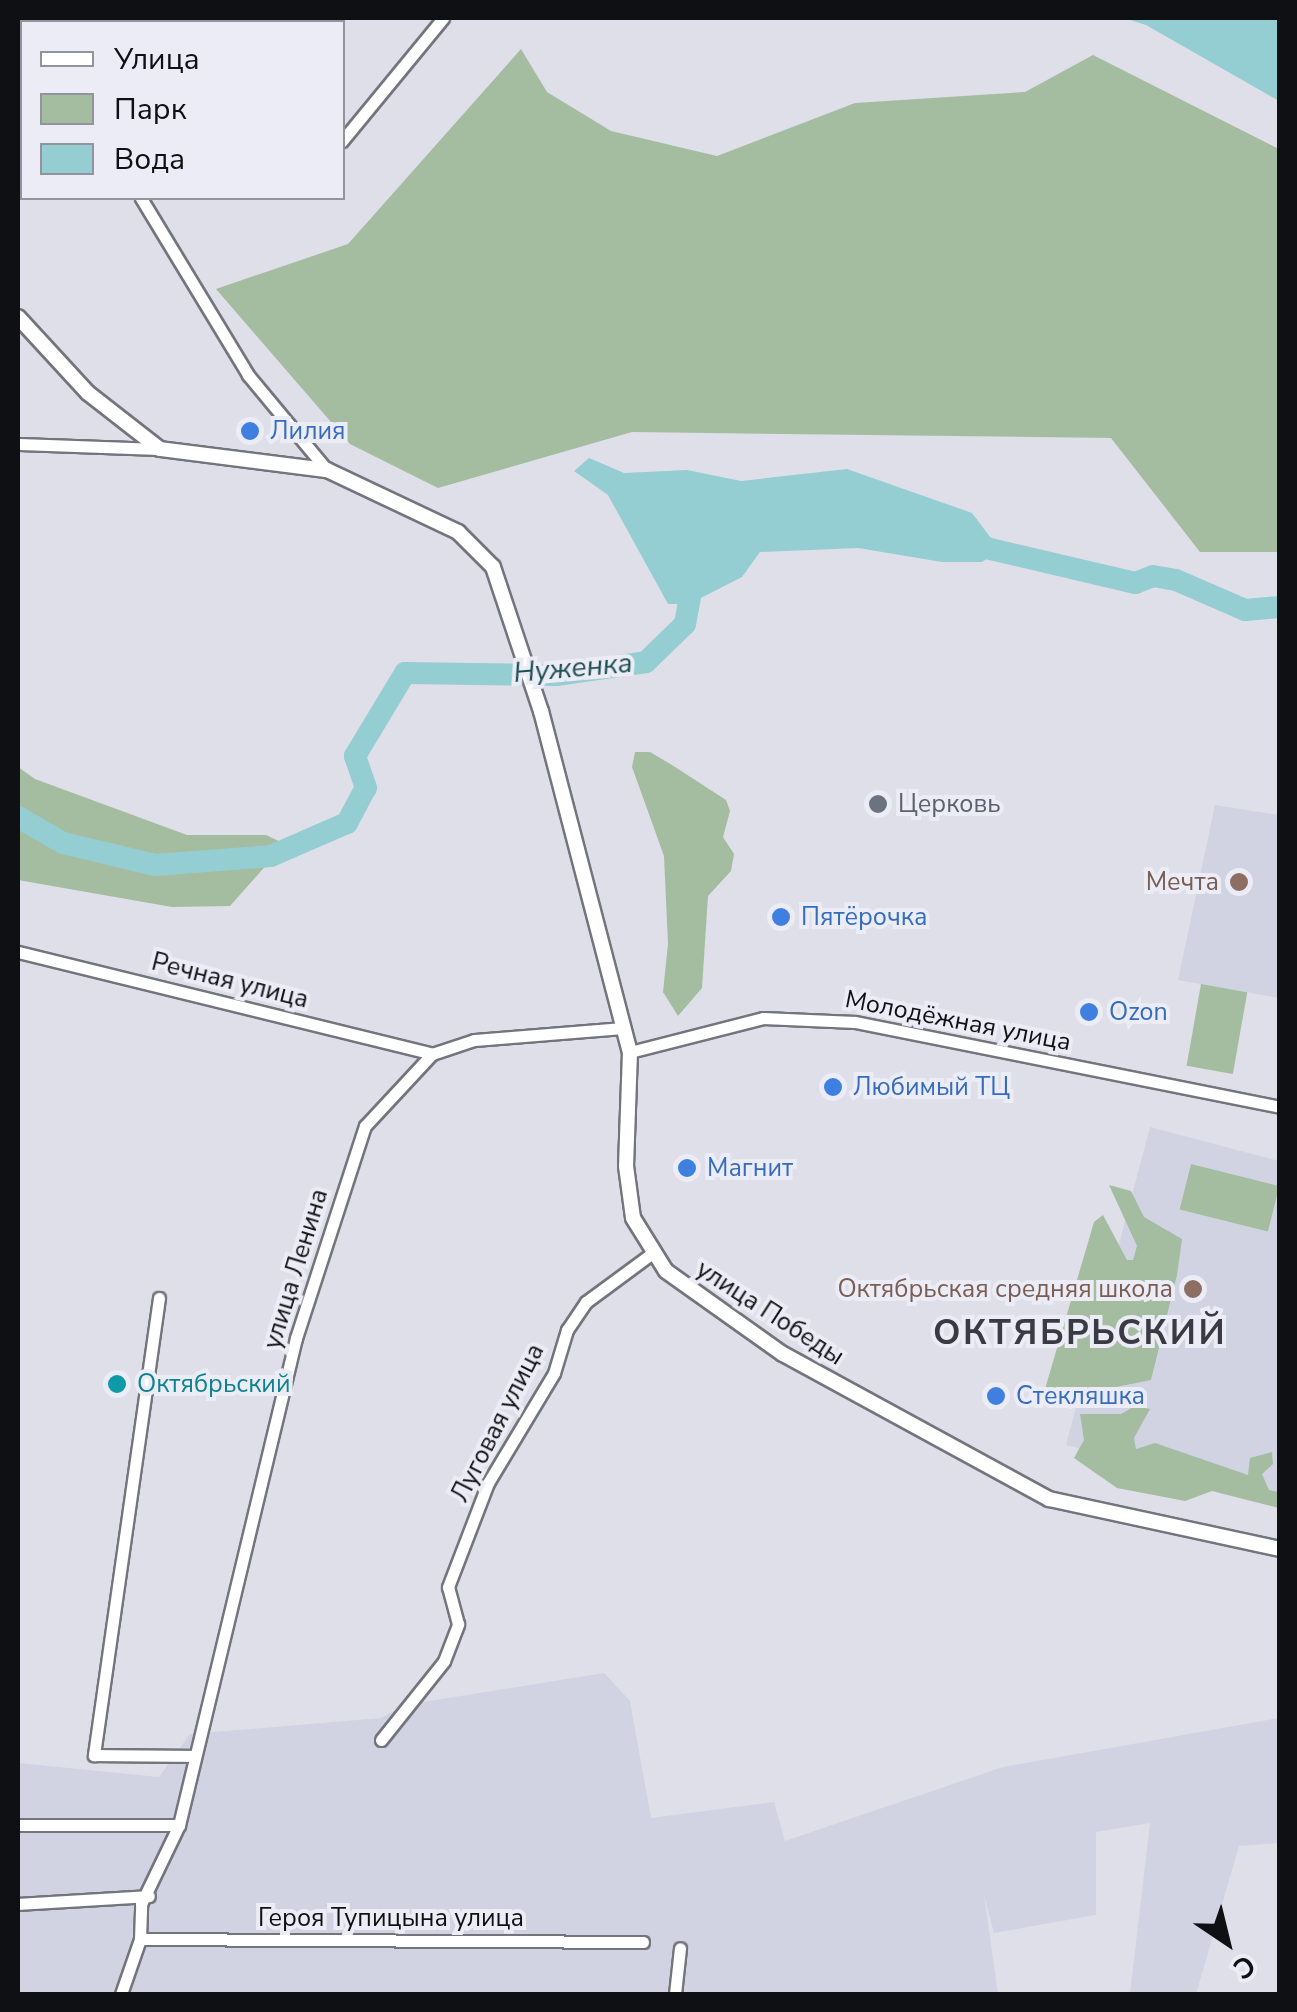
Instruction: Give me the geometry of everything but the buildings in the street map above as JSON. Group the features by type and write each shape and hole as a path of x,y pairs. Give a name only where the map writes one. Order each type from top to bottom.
{"street":[{"path":"345,137 443,18"},
{"path":"141,200 248,375 327,470"},
{"path":"18,317 88,393 160,449"},
{"path":"18,444 160,449"},
{"name":"улица Победы","path":"160,449 327,470 422,512 477,547 504,588 541,711 630,1052 628,1191 651,1254 689,1290 783,1354 1050,1499 1280,1549"},
{"name":"Речная улица","path":"18,952 432,1054"},
{"name":"Молодёжная улица","path":"630,1052 764,1018 855,1022 1280,1107"},
{"path":"432,1054 474,1040 624,1028"},
{"name":"улица Ленина","path":"121,1994 140,1940 139,1913 179,1825 296,1338 364,1126 432,1054"},
{"name":"Луговая улица","path":"381,1740 444,1661 458,1624 448,1588 488,1483 554,1373 567,1330 586,1302 651,1254"},
{"path":"160,1298 94,1754 195,1756"},
{"path":"18,1825 179,1825"},
{"path":"18,1904 149,1896"},
{"name":"Героя Тупицына улица","path":"140,1940 642,1942"},
{"path":"676,1994 680,1948"}],"shaded area":[{"name":"Мечта","path":"1215,805 1279,815 1279,998 1178,980"},
{"name":"Октябрьская средняя школа","path":"1150,1127 1279,1161 1279,1501 1066,1445"},
{"path":"604,1673 630,1701 651,1818 774,1802 785,1841 1003,1767 1279,1718 1279,1843 1239,1846 1196,1994 1130,1994 1150,1823 1096,1832 1096,1915 994,1933 984,1895 998,1994 18,1994 18,1763 159,1777 190,1734 381,1718 405,1705"}],"green space":[{"path":"521,49 547,92 611,131 717,156 855,103 1025,92 1093,55 1279,149 1279,552 1200,552 1111,438 632,432 438,488 350,444 216,289 348,244"},
{"path":"635,752 650,752 672,765 726,800 730,811 723,837 734,854 731,871 708,896 702,988 678,1016 663,992 668,944 664,856 632,767"},
{"path":"18,767 35,779 187,835 266,835 285,844 230,906 172,907 18,880"},
{"path":"1201,984 1247,992 1233,1074 1187,1066"},
{"path":"1191,1164 1279,1186 1268,1232 1180,1210"},
{"path":"1109,1185 1131,1191 1144,1217 1182,1239 1177,1275 1151,1380 1071,1396 1045,1389 1094,1222 1103,1215 1127,1260 1133,1260 1137,1246"},
{"path":"1135,1406 1150,1409 1134,1438 1136,1449 1155,1443 1248,1475 1250,1458 1272,1452 1273,1464 1262,1474 1269,1490 1279,1492 1279,1508 1212,1491 1185,1501 1117,1488 1074,1458 1084,1440 1080,1414 1121,1414"}],"water":[{"path":"1124,18 1279,18 1279,101 1146,25"},
{"path":"589,458 624,473 687,470 741,481 847,469 972,513 1000,550 982,562 942,562 858,548 760,552 742,577 689,604 668,604 608,495 574,471"}],"waterway":[{"name":"Нуженка","path":"969,544 1135,583 1153,576 1176,580 1245,610 1280,607"},
{"name":"Нуженка","path":"18,817 63,843 155,865 271,856 347,823 366,788 355,756 405,673 556,675 646,662 685,624 694,576"}],"place":[{"name":"Лилия","path":"250,431"},
{"name":"Церковь","path":"878,804"},
{"name":"Мечта","path":"1239,882"},
{"name":"Пятёрочка","path":"781,917"},
{"name":"Ozon","path":"1089,1012"},
{"name":"Любимый ТЦ","path":"833,1087"},
{"name":"Магнит","path":"687,1168"},
{"name":"Октябрьская средняя школа","path":"1193,1289"},
{"name":"Октябрьский","path":"117,1384"},
{"name":"Стекляшка","path":"996,1396"}],"district":[{"name":"ОКТЯБРЬСКИЙ","path":"1080,1333"}]}
